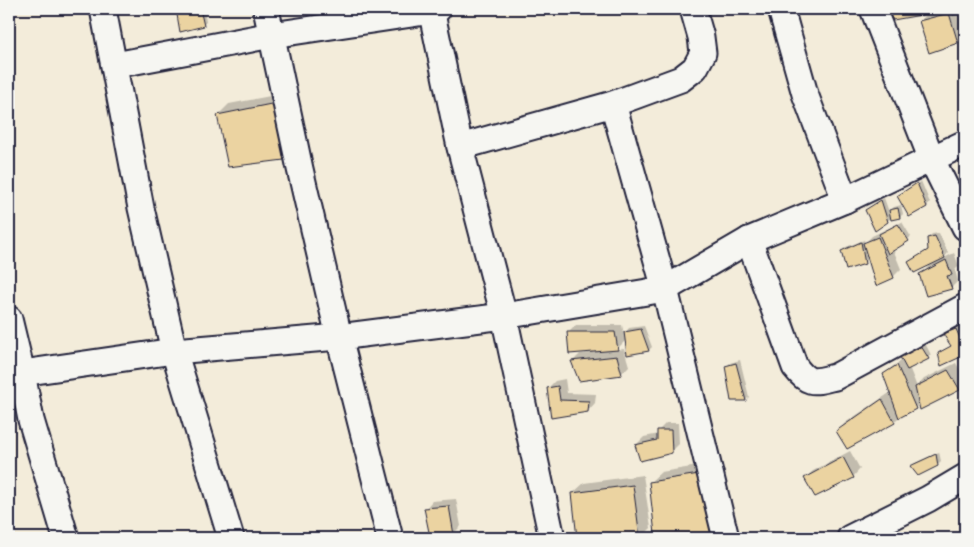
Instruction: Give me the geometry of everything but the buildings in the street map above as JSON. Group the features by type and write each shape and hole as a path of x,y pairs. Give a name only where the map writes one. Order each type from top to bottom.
{"street":[{"path":"103,9 141,208 174,351 231,538"},
{"path":"266,9 339,338 390,538"},
{"path":"460,147 612,104 681,79 695,68 703,53 693,9"},
{"path":"781,9 805,94 845,200"},
{"path":"873,9 932,160 965,227"},
{"path":"115,65 272,36 434,10 460,147 504,316 552,538"},
{"path":"612,104 665,289 726,538"},
{"path":"22,373 174,351 339,338 504,316 665,289 749,240 845,200 965,144"},
{"path":"749,240 795,367 804,378 813,382 834,377 965,307"},
{"path":"9,319 22,373 20,421 66,538"},
{"path":"850,538 928,499 965,477"}]}
